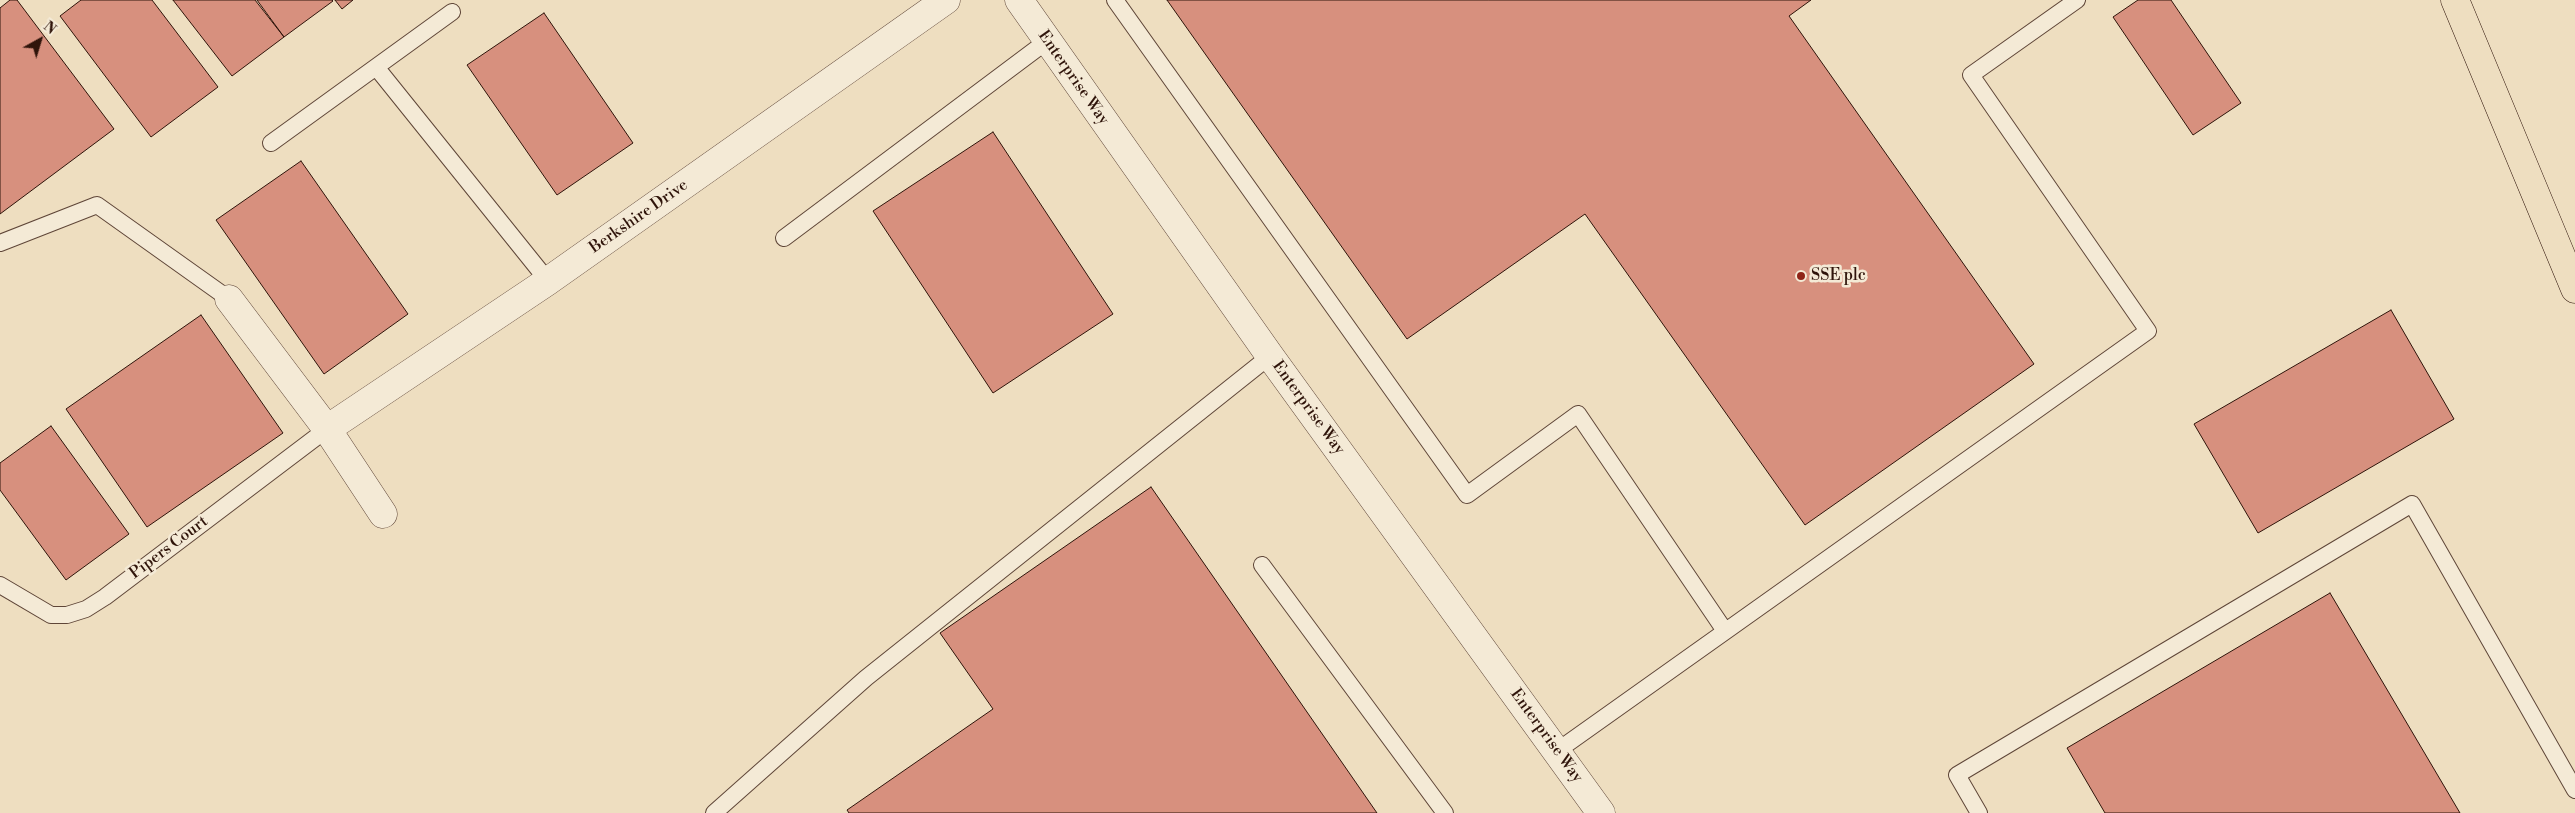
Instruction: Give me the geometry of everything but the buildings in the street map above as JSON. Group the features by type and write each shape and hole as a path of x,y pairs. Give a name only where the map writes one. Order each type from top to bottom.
{"main road":[{"path":"2455,0 2575,288"}],"street":[{"name":"Berkshire Drive","path":"327,429 548,281 946,0"},
{"name":"Enterprise Way","path":"1019,0 1270,356 1558,751 1601,813"},
{"path":"229,299 327,429 383,514"}],"lane":[{"path":"1114,0 1467,496 1578,414 1725,632"},
{"path":"1558,751 2148,331 1971,75 2077,0"},
{"path":"271,143 452,12"},
{"path":"784,238 1047,41"},
{"path":"376,67 548,281"},
{"path":"0,243 98,205 229,299"},
{"path":"714,813 866,678 1270,356"},
{"name":"Pipers Court","path":"0,585 51,615 67,615 86,609 105,597 327,429"},
{"path":"1979,813 1957,775 2412,504 2575,790"},
{"path":"1262,565 1445,813"}],"place":[{"name":"SSE plc","path":"1801,276"}]}
